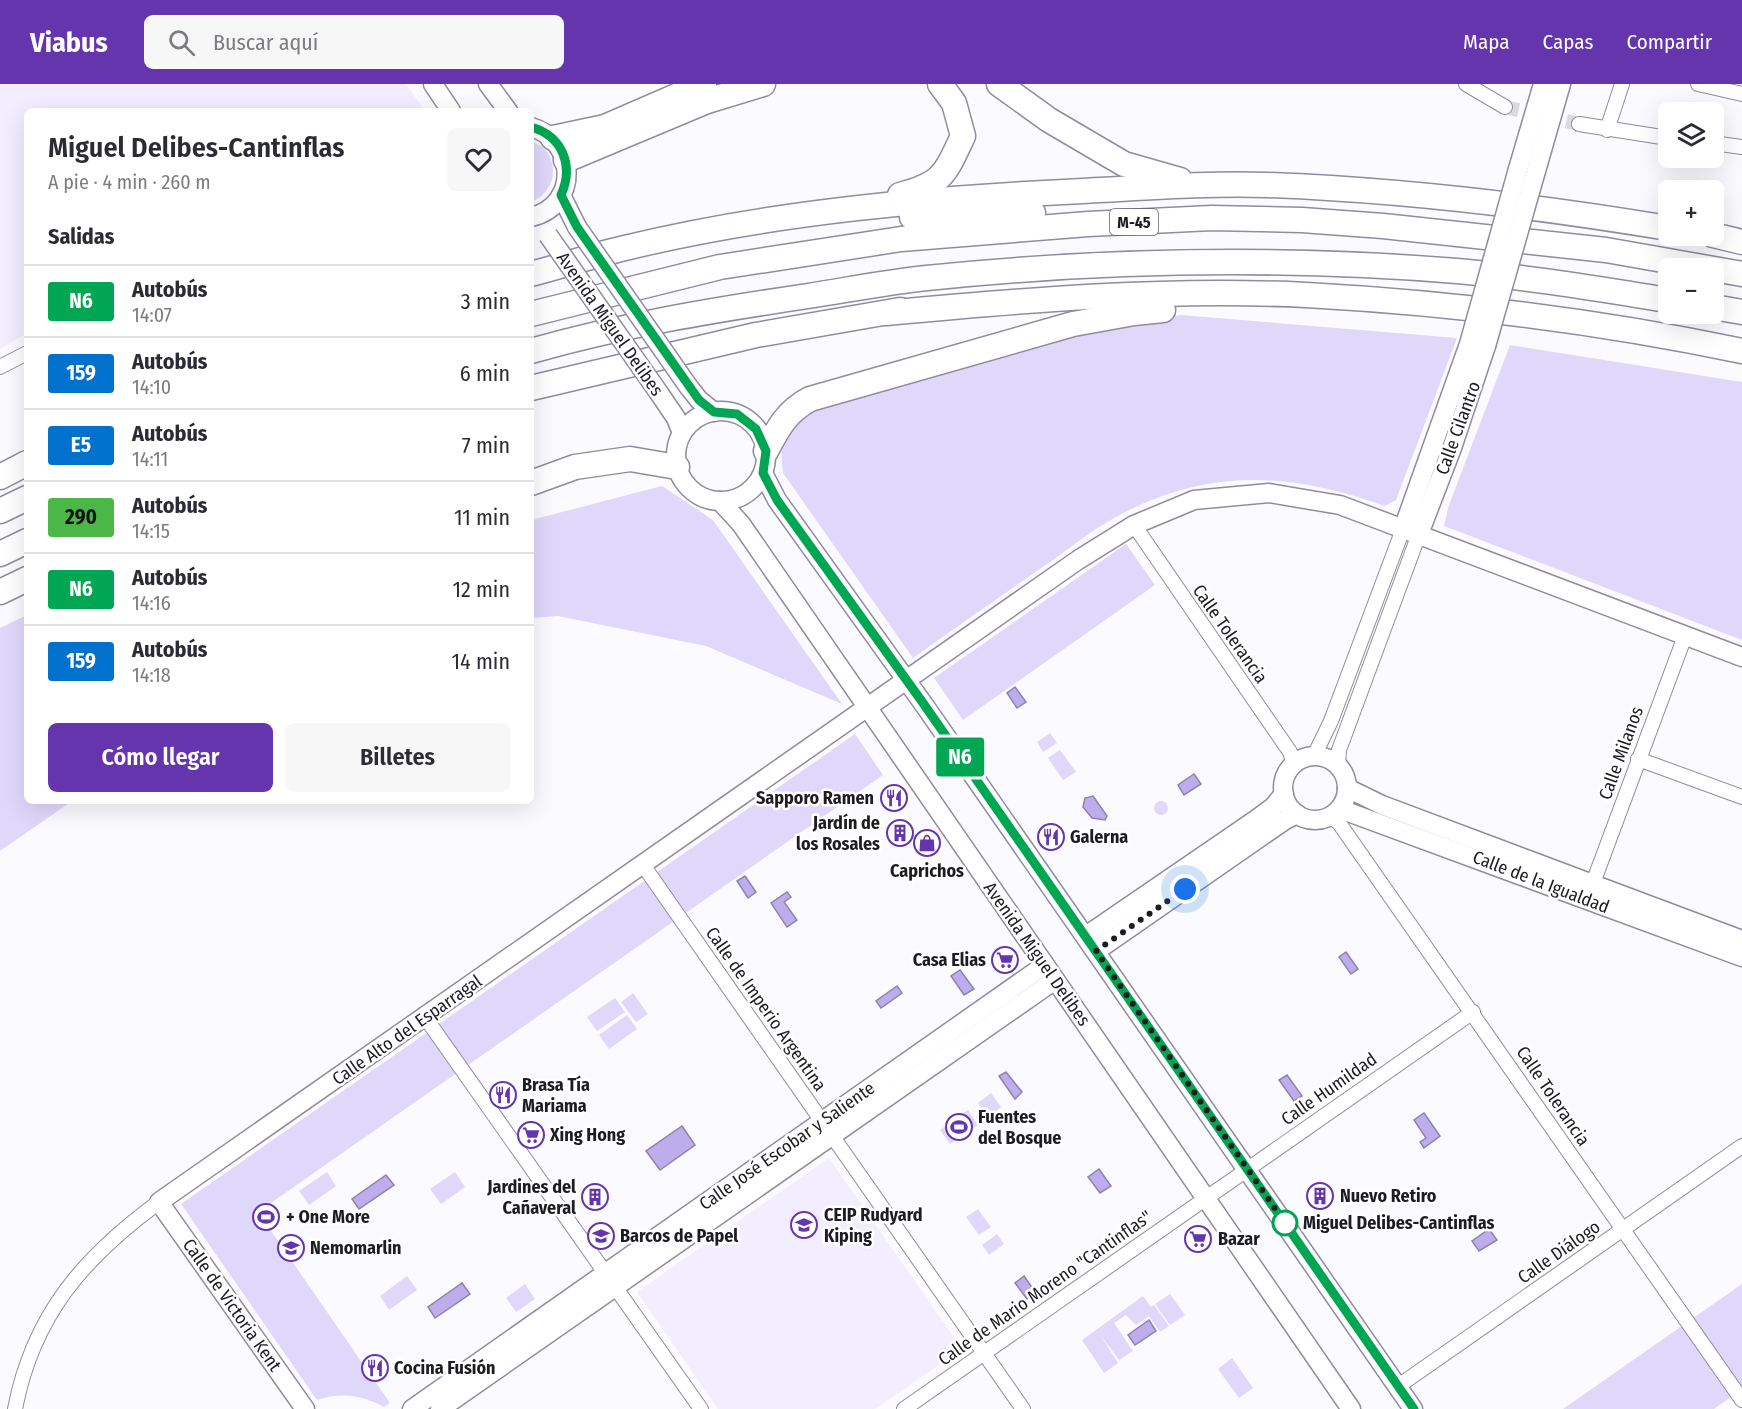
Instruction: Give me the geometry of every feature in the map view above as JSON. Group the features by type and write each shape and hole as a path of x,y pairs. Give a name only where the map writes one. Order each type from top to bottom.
{"highway":[{"path":"553,138 605,127 704,84"},
{"path":"566,160 707,101 763,84"},
{"path":"772,220 788,211 894,196 925,188 946,172 963,136 954,103 940,84"},
{"path":"999,84 1048,120 1124,164 1196,185"},
{"path":"534,274 626,247 772,220 964,197 1196,185 1266,185 1374,192 1572,212 1658,226"},
{"path":"534,274 747,236 909,217 1092,211 1194,213 1212,218"},
{"name":"M-45","path":"534,314 720,267 902,239 1088,224 1212,218 1302,220 1383,226 1606,250 1742,274"},
{"path":"1633,222 1658,223"},
{"path":"1724,226 1742,228"},
{"path":"1724,238 1742,242"},
{"path":"534,350 588,335 684,314 927,278 1089,267 1204,263 1292,264 1457,272 1658,299"},
{"path":"534,387 756,336 1062,279 1089,267"},
{"path":"885,313 1104,297 1306,295 1553,318 1742,351"},
{"path":"764,462 783,420 794,407 810,399 1072,324 1134,313 1271,303 1306,295"},
{"path":"1724,309 1742,312"},
{"path":"0,460 24,450"},
{"path":"534,482 575,467 630,459 677,467"},
{"path":"0,477 24,465"},
{"path":"0,512 24,500"},
{"path":"0,554 24,542"},
{"path":"1,592 24,580"}],"main road":[{"path":"433,84 449,108"},
{"path":"488,84 506,108"},
{"name":"Calle Cilantro","path":"1411,532 1477,345 1527,170 1543,84"},
{"name":"Calle Cilantro","path":"1527,170 1561,84"},
{"path":"534,128 553,138 566,160 566,184 561,195 547,210 534,216"},
{"name":"Avenida Miguel Delibes","path":"561,195 577,227 688,386 699,400 714,412"},
{"name":"Avenida Miguel Delibes","path":"534,221 548,235 676,418 682,433"},
{"path":"764,462 746,494 720,501 709,499 689,488 677,467 676,455 682,433 696,419 714,412 726,412 748,420 760,434 764,462 777,500 1248,1167 1413,1409"},
{"name":"Calle Alto del Esparragal","path":"159,1202 1098,547 1134,525 1194,500 1269,493 1340,505 1742,657"},
{"name":"Avenida Miguel Delibes","path":"720,501 741,524 1351,1409"},
{"path":"1314,756 1323,757 1338,766 1347,788 1335,812 1313,820 1291,809 1284,794 1284,781 1294,764 1314,756"},
{"name":"Calle de la Igualdad","path":"1347,788 1382,805 1742,940"},
{"path":"1091,944 1273,807 1284,794"},
{"name":"Calle de la Igualdad","path":"1335,812 1742,957"},
{"path":"1091,944 1297,814"},
{"name":"Calle José Escobar y Saliente","path":"412,1409 607,1272 827,1128 1050,973"},
{"name":"Calle José Escobar y Saliente","path":"440,1409 618,1287 827,1128"},
{"name":"Calle de Victoria Kent","path":"159,1202 305,1409"}],"street":[{"path":"1466,84 1505,107"},
{"path":"1607,129 1622,84"},
{"path":"1698,84 1742,94"},
{"path":"1579,124 1658,137"},
{"path":"1724,145 1742,147"},
{"path":"0,367 24,355"},
{"name":"Calle Tolerancia","path":"1134,525 1290,752 1294,764"},
{"name":"Calle Cilantro","path":"1314,756 1411,532"},
{"name":"Calle Cilantro","path":"1338,766 1339,750 1411,532"},
{"name":"Calle Milanos","path":"1593,883 1685,636"},
{"path":"1638,759 1742,797"},
{"name":"Calle Tolerancia","path":"1335,812 1345,831 1742,1400"},
{"name":"Calle de Imperio Argentina","path":"643,865 1023,1409"},
{"name":"Calle Humildad","path":"1206,1196 1473,1012"},
{"path":"425,1017 618,1287 701,1409"},
{"name":"Calle Diálogo","path":"1398,1387 1742,1146"},
{"name":"Calle de Mario Moreno \"Cantinflas\"","path":"904,1409 1206,1196"},
{"name":"Calle Alto del Esparragal","path":"15,1409 27,1362 47,1320 75,1276 109,1240 159,1202"}],"shaded area":[{"path":"0,84 406,84 423,108 24,108 24,335 0,349"},
{"path":"534,142 548,153 552,162 552,181 541,197 534,200"},
{"path":"1181,315 1457,338 1396,500 1385,506 1316,486 1282,481 1249,480 1183,489 1150,501 1106,522 913,658 783,473 782,443 788,429 811,410 1078,334"},
{"path":"1510,345 1742,382 1742,640 1444,526 1449,505"},
{"path":"662,486 713,520 842,704 706,646 558,616 534,618 534,519"},
{"path":"1126,544 1155,585 963,720 934,678"},
{"path":"24,616 24,804 68,804 0,851 0,628"},
{"path":"1015,687 1026,702 1017,708 1007,693"},
{"path":"1050,733 1057,743 1043,752 1037,742"},
{"path":"855,734 883,775 258,1212 390,1403 384,1407 351,1396 334,1396 317,1400 181,1204"},
{"path":"1060,750 1076,772 1063,780 1048,758"},
{"path":"1194,774 1201,784 1184,795 1178,785"},
{"path":"1093,796 1107,816 1105,820 1092,818 1083,807 1085,798"},
{"path":"1161,801 1166,803 1168,808 1166,813 1161,815 1156,813 1154,808 1156,803"},
{"path":"745,876 756,892 748,898 737,881"},
{"path":"787,892 791,897 784,902 797,920 787,927 771,903"},
{"path":"1346,952 1358,969 1351,974 1339,957"},
{"path":"960,970 974,989 964,995 951,976"},
{"path":"897,986 902,993 881,1008 876,1001"},
{"path":"633,993 648,1014 636,1022 621,1002"},
{"path":"615,998 625,1012 597,1031 587,1017"},
{"path":"627,1015 637,1029 609,1049 599,1035"},
{"path":"1006,1072 1022,1092 1015,1099 999,1076"},
{"path":"1287,1075 1302,1096 1294,1101 1279,1080"},
{"path":"991,1093 1001,1107 988,1117 978,1103"},
{"name":"Fuentes del Bosque","path":"968,1110 978,1125 950,1144 940,1130"},
{"path":"1424,1113 1440,1136 1424,1148 1420,1142 1426,1138 1414,1120"},
{"path":"682,1126 695,1145 660,1170 646,1151"},
{"name":"CEIP Rudyard Kiping","path":"829,1158 962,1349 875,1409 718,1409 637,1292"},
{"path":"1099,1169 1111,1186 1100,1193 1088,1177"},
{"path":"327,1172 336,1186 309,1205 299,1191"},
{"path":"455,1172 465,1187 441,1204 430,1189"},
{"path":"386,1175 394,1185 359,1209 352,1199"},
{"path":"978,1209 991,1227 979,1235 966,1217"},
{"path":"1489,1229 1497,1240 1479,1251 1472,1241"},
{"path":"997,1234 1004,1244 989,1255 982,1245"},
{"path":"407,1276 417,1290 389,1310 380,1296"},
{"path":"1024,1276 1036,1293 1027,1299 1015,1283"},
{"path":"462,1283 470,1294 435,1318 428,1307"},
{"path":"525,1284 535,1299 516,1312 506,1298"},
{"path":"1742,1284 1742,1389 1714,1409 1563,1409"},
{"path":"1170,1294 1185,1315 1170,1325 1155,1304"},
{"path":"1143,1296 1151,1307 1154,1305 1169,1326 1160,1332 1149,1316 1136,1325 1126,1315 1114,1323 1133,1351 1119,1360 1101,1336 1118,1363 1104,1373 1082,1340"},
{"path":"1149,1320 1156,1331 1135,1345 1128,1335"},
{"path":"1232,1358 1253,1388 1239,1398 1218,1369"}],"tunnel":[{"path":"1505,107 1579,124"}],"bus line":[{"name":"N6","path":"534,128 553,138 562,149 568,172 561,195 577,227 699,400 714,412 737,414 748,420 756,429 763,439 766,451 763,473 777,500 923,703 1248,1167 1414,1409"}],"place":[{"name":"Sapporo Ramen","path":"894,798"},
{"name":"Jardín de los Rosales","path":"900,833"},
{"name":"Galerna","path":"1051,837"},
{"name":"Caprichos","path":"927,843"},
{"name":"Casa Elias","path":"1005,960"},
{"name":"Brasa Tía Mariama","path":"503,1095"},
{"name":"Fuentes del Bosque","path":"959,1127"},
{"name":"Xing Hong","path":"531,1135"},
{"name":"Nuevo Retiro","path":"1320,1196"},
{"name":"Jardines del Cañaveral","path":"595,1197"},
{"name":"+ One More","path":"266,1217"},
{"name":"Miguel Delibes-Cantinflas","path":"1285,1223"},
{"name":"CEIP Rudyard Kiping","path":"804,1225"},
{"name":"Barcos de Papel","path":"601,1236"},
{"name":"Bazar","path":"1198,1239"},
{"name":"Nemomarlin","path":"291,1248"},
{"name":"Cocina Fusión","path":"375,1368"}],"route":[{"path":"1185,889 1096,951 1285,1223"}]}
